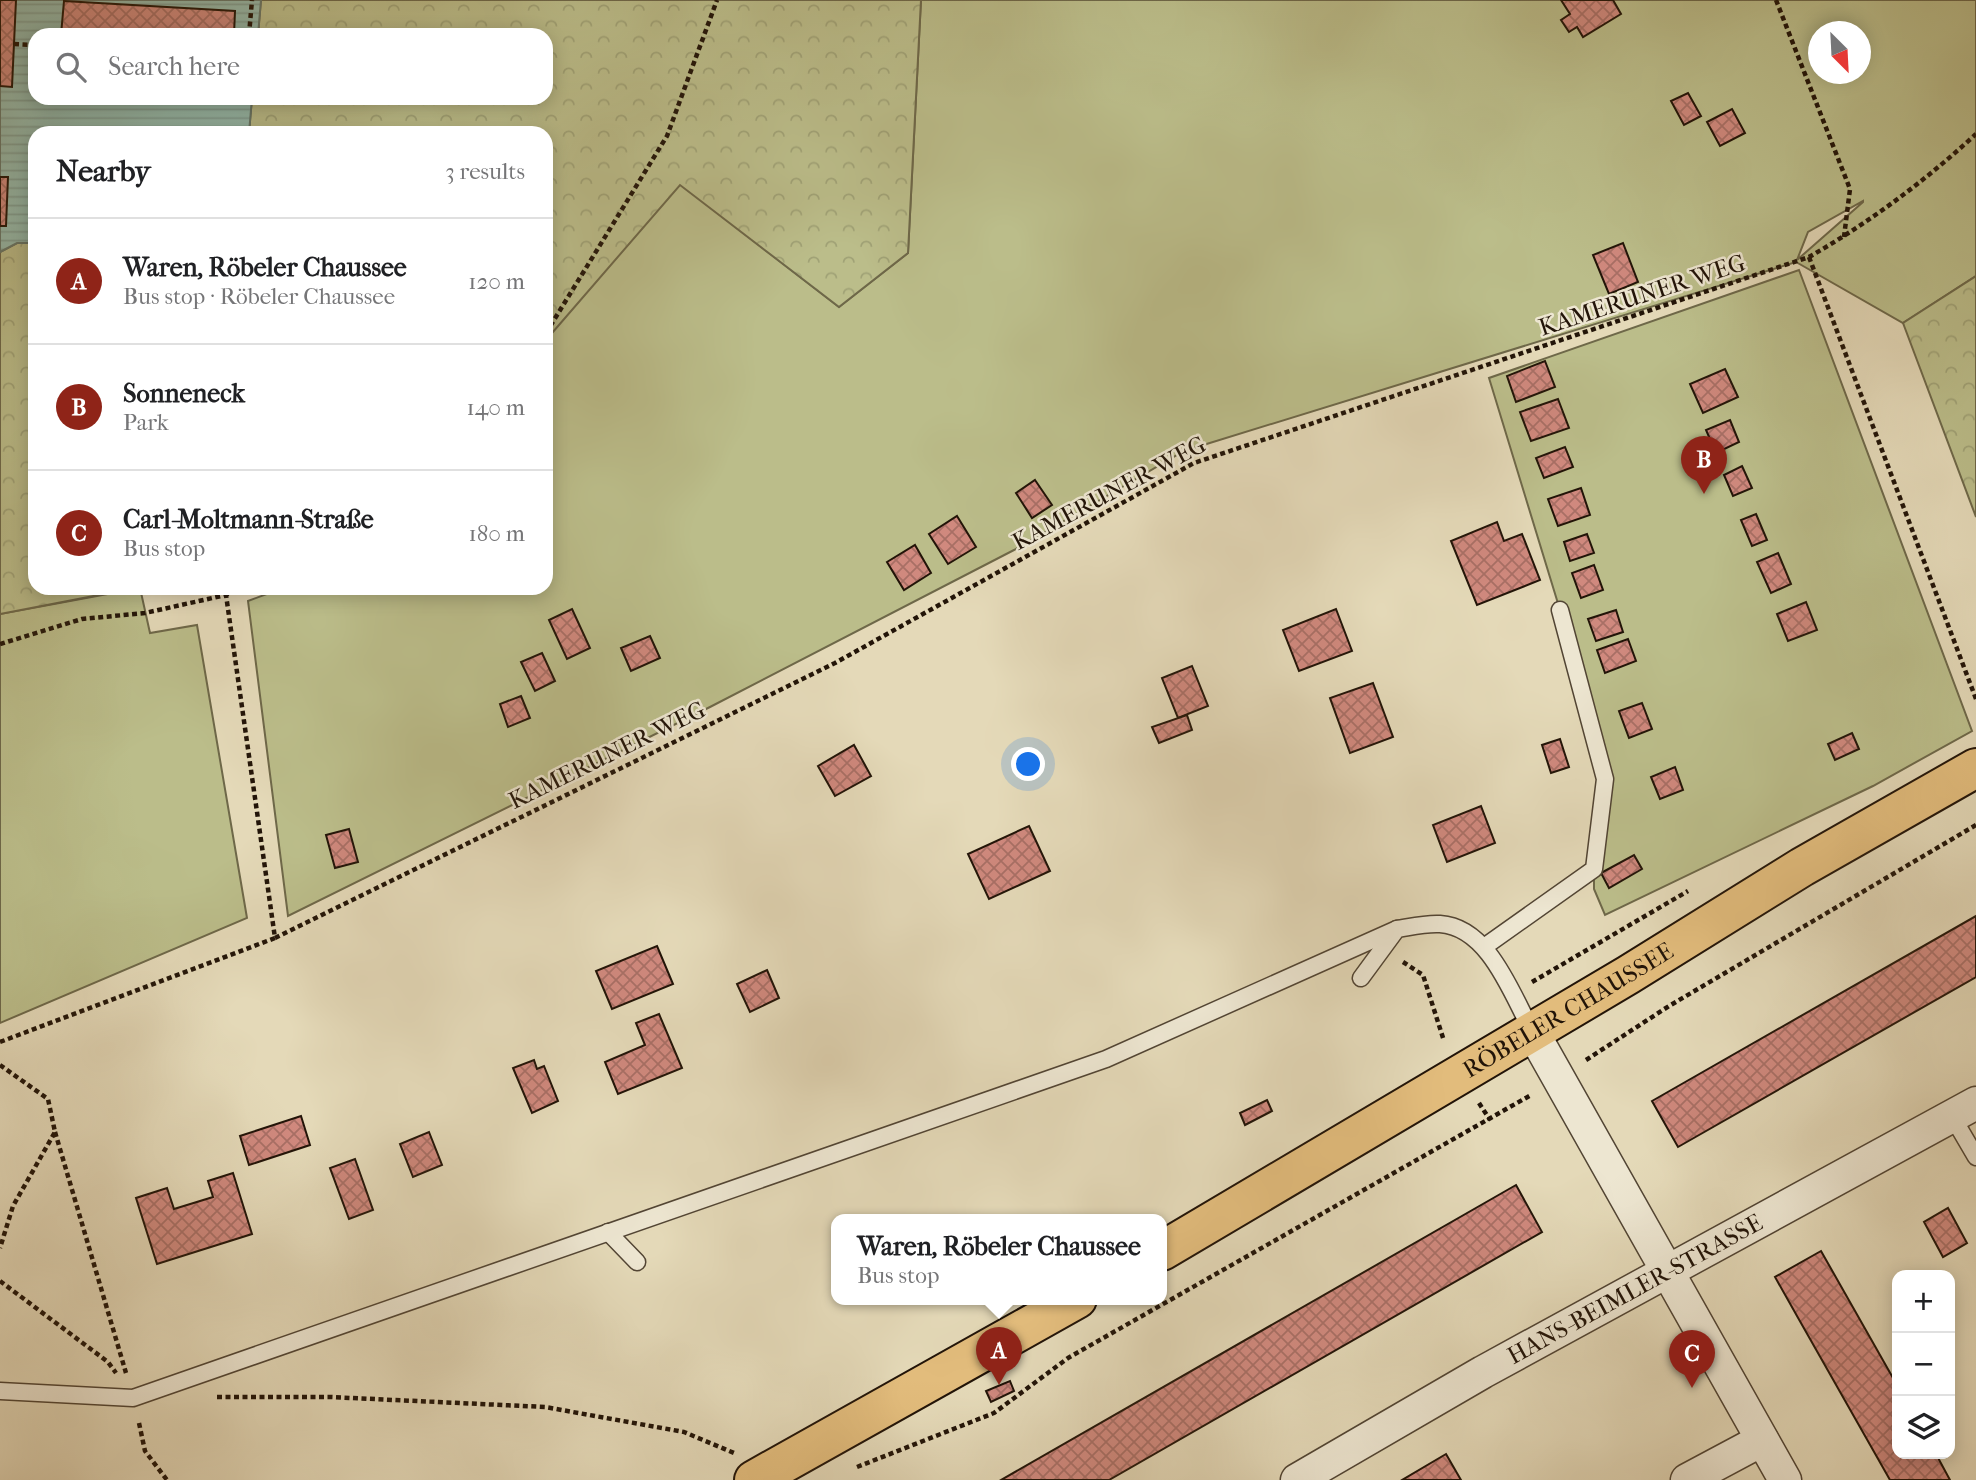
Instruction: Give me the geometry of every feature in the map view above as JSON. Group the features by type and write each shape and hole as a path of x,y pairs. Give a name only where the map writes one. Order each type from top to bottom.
{"main road":[{"name":"RÖBELER CHAUSSEE","path":"1167,1248 1802,867 1976,768"},
{"path":"764,1475 1066,1305"}],"street":[{"path":"1532,1031 1784,1480"},
{"name":"HANS-BEIMLER-STRASSE","path":"1297,1480 1483,1372 1964,1109"},
{"path":"1687,1480 1762,1440"}],"lane":[{"path":"1484,947 1594,869 1605,779 1560,610"},
{"path":"0,1391 133,1398 1106,1059 1396,929 1441,924 1464,932 1484,947 1532,1031"},
{"path":"1361,978 1396,929"},
{"path":"1964,1109 1976,1157"},
{"path":"608,1232 637,1262"}],"path":[{"path":"250,28 252,0"},
{"path":"553,322 667,136 717,0"},
{"path":"1776,0 1850,189 1844,237"},
{"path":"14,44 28,45"},
{"name":"KAMERUNER WEG","path":"0,1042 275,938 835,663 1194,463 1809,257 1844,237 1918,185 1976,134"},
{"path":"1809,257 1976,699"},
{"path":"0,644 82,619 145,613 226,595 275,938"},
{"path":"1167,1302 1490,1120 1669,1006 1976,825"},
{"path":"1380,951 1423,975 1445,1044 1490,1120"},
{"path":"0,1065 48,1099 55,1132 133,1398 145,1451 167,1480"},
{"path":"0,1248 13,1206 55,1132"},
{"path":"0,1281 108,1362 133,1398"},
{"path":"850,1470 995,1413 1068,1358 1162,1305"},
{"path":"212,1397 330,1396 545,1407 684,1432 764,1475"}],"green space":[{"path":"261,0 921,0 908,253 839,307 680,185 553,332 553,126 250,126 251,105 553,105 553,28 259,28"},
{"path":"921,0 1976,0 1976,276 1903,323 1796,262 1184,451 1014,550 710,707 288,916 248,601 264,595 553,595 553,331 680,184 839,307 908,253","holes":["1863,201 1863,202 1797,260 1808,232"]},
{"path":"17,243 28,243 28,595 99,595 0,614 0,252"},
{"path":"1799,270 1972,731 1873,786 1605,915 1594,889 1594,869 1605,778 1560,610 1489,378"},
{"path":"1976,276 1976,517 1903,323"},
{"path":"102,595 142,595 150,633 197,625 247,918 0,1023 0,614"}],"shaded area":[{"path":"0,0 261,0 259,28 28,28 28,105 251,105 250,126 28,126 28,243 17,243 0,252"}],"building":[{"path":"0,0 16,0 12,87 0,86"},
{"path":"1561,0 1613,0 1621,14 1583,37 1577,27 1569,32 1561,20 1570,14"},
{"path":"64,1 235,11 234,28 62,28"},
{"path":"1688,93 1701,116 1684,125 1671,101"},
{"path":"1732,109 1745,133 1720,146 1707,122"},
{"path":"0,177 8,177 6,226 0,226"},
{"path":"1623,243 1638,282 1609,294 1593,255"},
{"path":"1545,361 1555,387 1516,402 1507,376"},
{"path":"1725,369 1738,397 1703,413 1690,384"},
{"path":"1558,399 1569,428 1531,441 1520,412"},
{"path":"1730,420 1739,442 1716,453 1706,430"},
{"path":"1565,447 1573,467 1544,478 1536,458"},
{"path":"1742,466 1752,488 1733,496 1724,475"},
{"path":"1035,480 1052,505 1032,518 1016,493"},
{"path":"1581,488 1590,515 1558,526 1548,499"},
{"path":"1756,514 1767,540 1752,546 1741,520"},
{"path":"957,516 976,547 948,564 929,534"},
{"path":"1497,522 1504,541 1522,534 1540,580 1477,605 1451,541"},
{"path":"1587,534 1594,553 1570,561 1564,542"},
{"path":"915,545 931,573 904,590 887,562"},
{"path":"1778,553 1791,584 1771,593 1757,562"},
{"path":"1594,565 1603,590 1581,598 1572,573"},
{"path":"1806,602 1817,630 1788,641 1777,614"},
{"path":"572,609 590,648 567,659 549,620"},
{"path":"1336,609 1352,651 1299,671 1283,630"},
{"path":"1616,610 1623,632 1596,641 1588,619"},
{"path":"650,636 660,658 631,671 621,648"},
{"path":"1628,639 1636,661 1605,673 1597,650"},
{"path":"542,653 555,681 535,691 521,662"},
{"path":"1192,666 1208,706 1178,718 1162,678"},
{"path":"1373,683 1393,737 1350,753 1330,698"},
{"path":"521,696 530,718 508,727 500,704"},
{"path":"1642,703 1652,729 1629,738 1619,711"},
{"path":"1187,715 1192,730 1159,743 1152,727"},
{"path":"1852,733 1859,749 1835,760 1828,744"},
{"path":"1560,739 1569,767 1551,773 1542,745"},
{"path":"854,745 871,776 835,796 818,766"},
{"path":"1675,767 1683,790 1660,799 1651,777"},
{"path":"1481,806 1495,843 1447,862 1433,825"},
{"path":"1029,826 1050,871 989,899 968,854"},
{"path":"349,829 358,862 335,868 326,835"},
{"path":"1634,855 1642,869 1609,888 1601,873"},
{"path":"1976,916 1976,977 1678,1147 1652,1101"},
{"path":"657,946 673,984 612,1009 596,971"},
{"path":"767,970 779,998 750,1012 737,984"},
{"path":"659,1014 682,1068 618,1094 605,1062 645,1045 636,1023"},
{"path":"534,1060 537,1069 544,1066 558,1101 532,1113 513,1068"},
{"path":"1267,1100 1272,1111 1245,1125 1240,1113"},
{"path":"301,1116 310,1145 249,1165 240,1136"},
{"path":"429,1132 442,1165 413,1177 400,1144"},
{"path":"355,1159 373,1210 349,1219 330,1168"},
{"path":"233,1173 252,1234 157,1264 136,1198 167,1188 174,1209 213,1197 208,1181"},
{"path":"1516,1185 1542,1232 1109,1480 1001,1480"},
{"path":"1948,1208 1967,1243 1943,1257 1924,1222"},
{"path":"1821,1251 1892,1376 1892,1459 1939,1459 1950,1480 1890,1480 1775,1277"},
{"path":"1010,1381 1014,1391 991,1402 986,1391"},
{"path":"1446,1454 1461,1480 1402,1480"}],"place":[{"name":"Sonneneck","path":"1704,494"},
{"name":"Waren, Röbeler Chaussee","path":"999,1385"},
{"name":"Carl-Moltmann-Straße","path":"1692,1388"}]}
